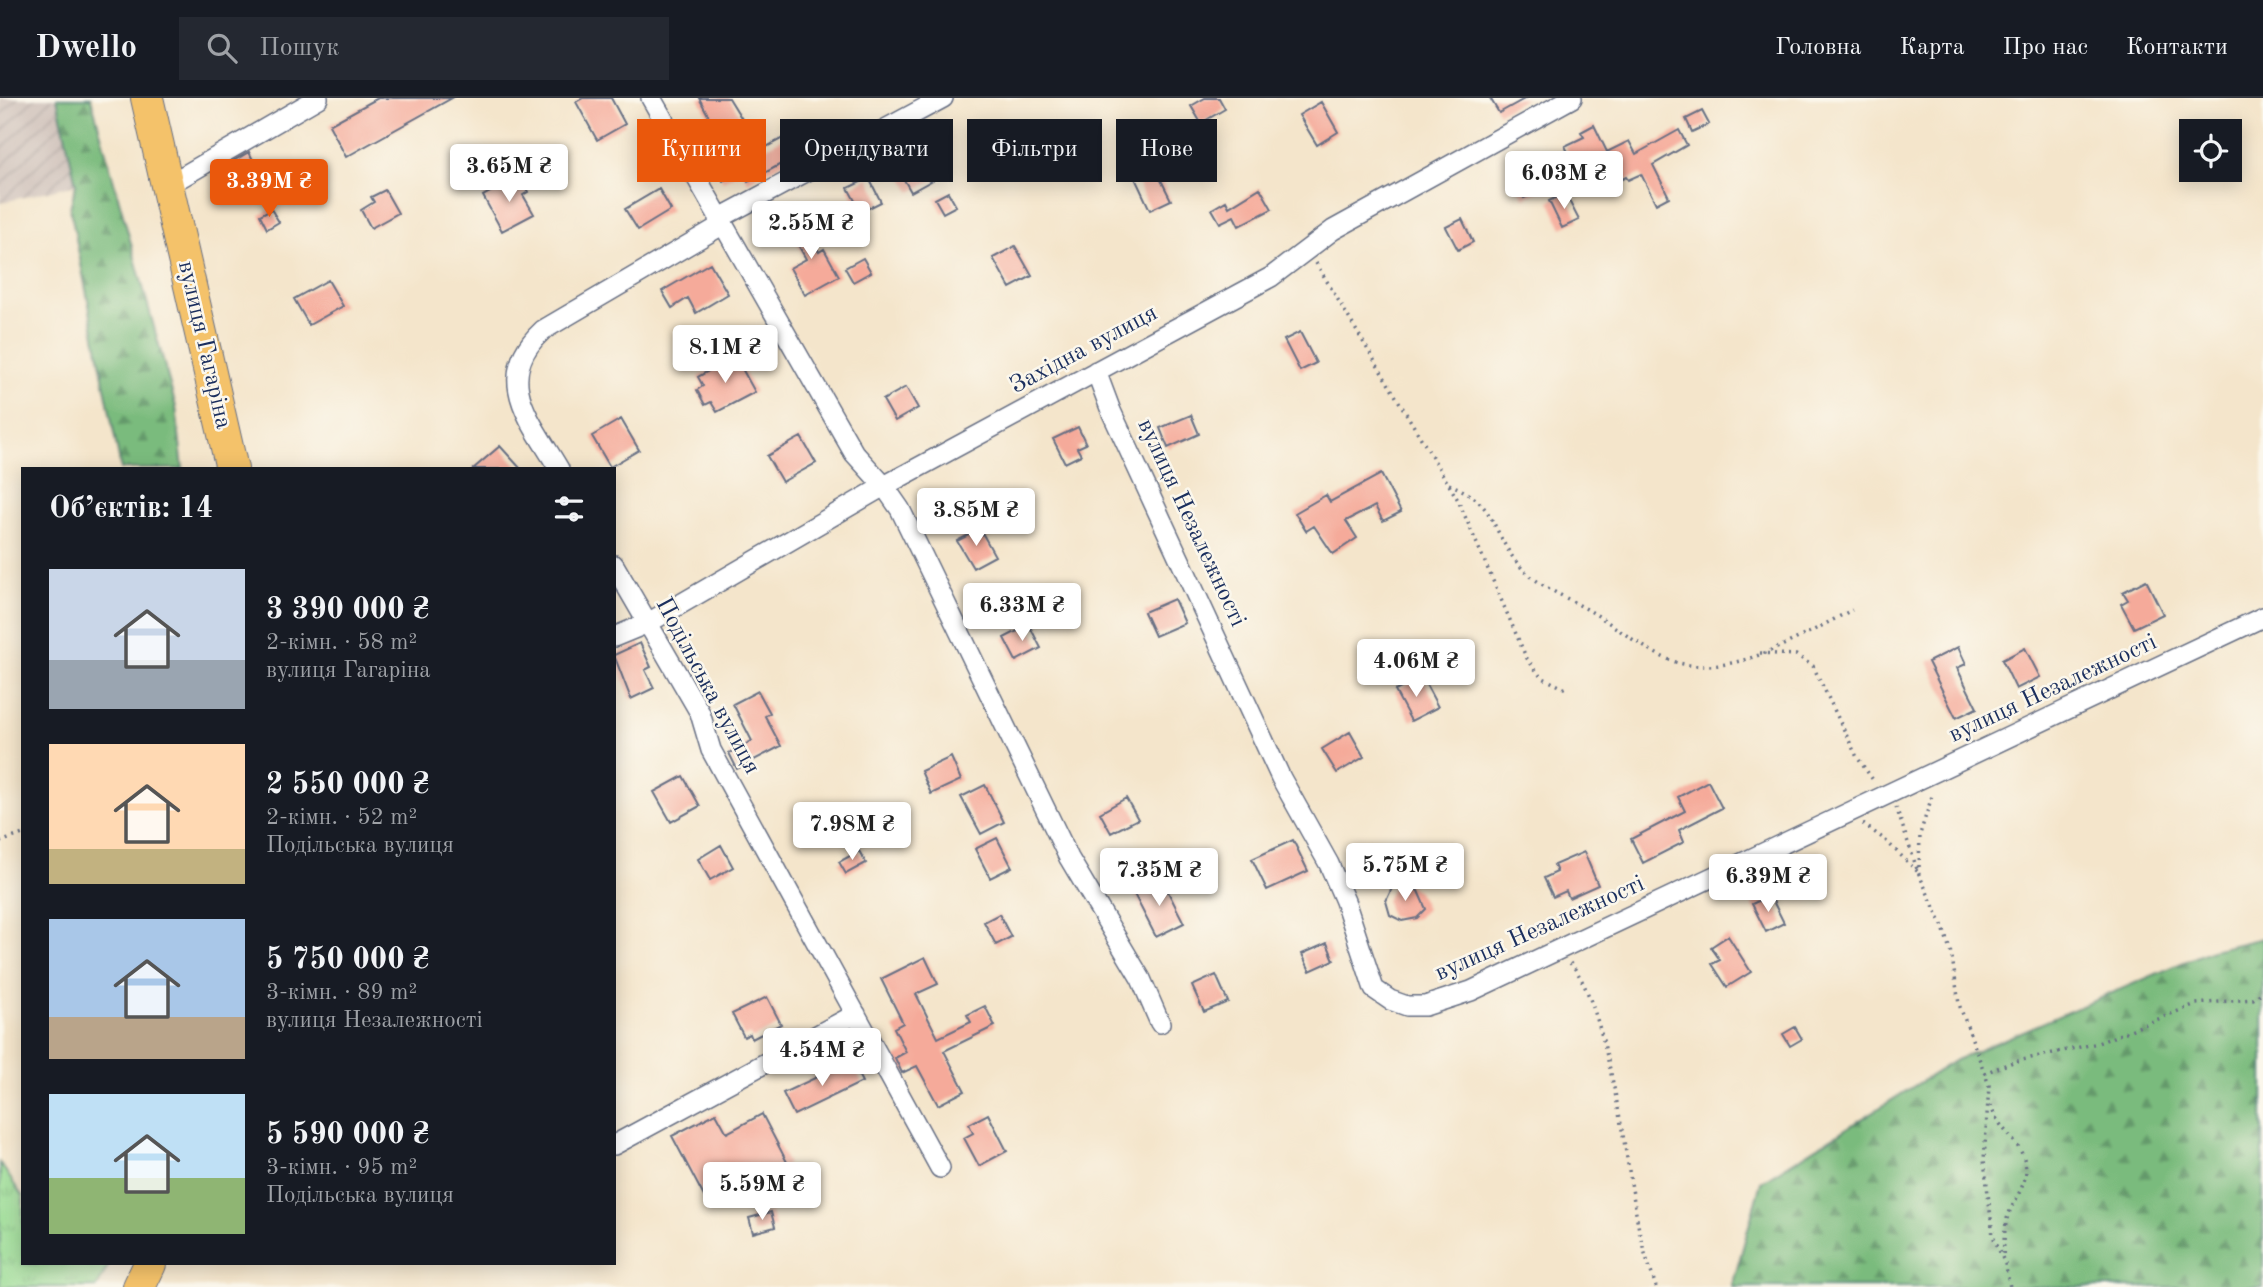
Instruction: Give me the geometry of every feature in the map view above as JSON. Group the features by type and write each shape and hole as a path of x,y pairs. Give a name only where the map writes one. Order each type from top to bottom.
{"main road":[{"name":"вулиця Гагаріна","path":"147,98 232,467"},
{"path":"139,1287 149,1265"}],"street":[{"path":"168,186 318,98"},
{"path":"651,98 854,453 884,486 900,509 1069,858 1141,979 1160,1023"},
{"path":"558,467 523,407 519,393 519,358 542,330 720,222 943,98"},
{"name":"Західна вулиця","path":"616,636 648,623 884,486 1271,277 1333,230 1573,98"},
{"name":"вулиця Незалежності","path":"1096,370 1111,411 1281,778 1329,864 1345,901 1374,989 1390,1000 1407,1006 1425,1006 1471,991 2263,617"},
{"name":"Подільська вулиця","path":"616,568 700,713 712,750 940,1168"},
{"path":"616,1145 856,1014"}],"path":[{"path":"1307,250 1447,483 1471,528 1526,657 1541,677 1566,689"},
{"path":"1447,483 1469,492 1484,503 1520,566 1545,585 1668,659 1709,665 1730,663 1759,653 1852,610"},
{"path":"1759,653 1796,655 1813,666 1857,757 1887,795 1902,820 1918,872 1943,927 1952,957 1959,1004 1984,1073 1994,1118 2020,1148 2026,1168 2022,1189 2006,1221 2003,1261"},
{"path":"1918,872 1920,834 1934,789 1933,773"},
{"path":"1846,814 1884,839 1918,872"},
{"path":"0,842 21,835"},
{"path":"1551,953 1566,959 1576,969 1591,1002 1625,1148 1639,1232 1656,1287"},
{"path":"1984,1073 2013,1062 2098,1043 2196,1004 2253,999 2263,992"},
{"path":"1990,1100 1984,1160 1993,1236 2010,1287"}],"shaded area":[{"path":"0,98 57,98 76,184 0,203"}],"green space":[{"path":"57,98 91,98 176,407 183,467 121,467 70,208 76,184"},
{"path":"2263,938 2263,1287 1732,1287 1761,1182 1956,1060 2212,950"},
{"path":"0,1163 21,1194 21,1265 108,1265 97,1287 0,1287"}],"building":[{"path":"378,98 452,98 346,157 329,125"},
{"path":"583,98 611,98 625,124 597,140 576,102"},
{"path":"699,98 729,98 742,119 710,119"},
{"path":"1205,98 1219,98 1225,109 1208,119 1199,119 1191,106"},
{"path":"1490,98 1526,98 1499,113"},
{"path":"1321,102 1338,132 1317,145 1299,115"},
{"path":"1702,111 1709,124 1692,132 1686,119"},
{"path":"1594,125 1607,152 1629,141 1636,154 1679,130 1687,145 1653,165 1669,197 1656,204 1641,174 1628,180 1626,177 1595,192 1586,174 1580,177 1565,146 1584,137 1581,132"},
{"path":"780,140 780,165 766,172 766,147"},
{"path":"249,152 254,162 228,177 223,167"},
{"path":"1529,167 1541,190 1524,198 1512,175"},
{"path":"519,176 528,192 523,195 534,214 502,231 483,196"},
{"path":"861,182 871,182 881,202 861,212 848,188"},
{"path":"905,182 929,182 911,192"},
{"path":"1137,182 1162,182 1171,200 1150,210"},
{"path":"1260,188 1272,209 1239,226 1234,216 1220,223 1212,209 1226,201 1229,207"},
{"path":"659,189 671,210 638,230 625,209"},
{"path":"385,190 398,213 371,228 361,210 374,202 371,197"},
{"path":"948,192 956,206 943,213 935,199"},
{"path":"1565,193 1579,220 1562,228 1549,201"},
{"path":"271,209 279,222 267,229 260,215"},
{"path":"800,218 819,252 824,249 839,276 805,295 790,268 806,259 787,225"},
{"path":"1462,219 1473,242 1458,250 1446,227"},
{"path":"1015,246 1032,276 1010,288 993,258"},
{"path":"863,258 871,272 853,282 845,268"},
{"path":"710,263 728,294 696,313 688,298 672,308 662,291"},
{"path":"328,280 343,306 309,325 294,299"},
{"path":"1300,332 1316,363 1300,371 1284,340"},
{"path":"735,356 755,392 717,412 711,402 705,405 697,390 703,386 698,377"},
{"path":"906,387 918,408 895,421 883,400"},
{"path":"1191,415 1199,434 1168,448 1160,428"},
{"path":"621,419 639,450 610,467 592,436"},
{"path":"1078,427 1086,444 1077,448 1081,455 1065,463 1053,439"},
{"path":"801,437 816,463 782,482 767,456"},
{"path":"500,446 519,467 475,467"},
{"path":"1381,474 1401,512 1383,521 1375,506 1346,521 1357,538 1333,554 1314,526 1306,531 1295,513 1326,495 1330,502"},
{"path":"980,529 995,556 973,568 957,541"},
{"path":"2146,580 2163,614 2134,628 2121,604 2128,600 2123,592"},
{"path":"1174,599 1185,623 1155,636 1144,612"},
{"path":"1029,625 1041,648 1016,661 1004,638"},
{"path":"640,643 651,667 645,670 654,688 631,699 616,654"},
{"path":"1958,647 1966,664 1957,668 1977,708 1956,718 1928,662"},
{"path":"2025,648 2040,677 2016,689 2002,660"},
{"path":"1422,677 1438,707 1411,721 1395,691"},
{"path":"758,691 770,713 765,716 781,746 737,769 729,753 752,741 733,704"},
{"path":"1350,732 1364,757 1337,773 1322,749"},
{"path":"951,757 961,780 931,794 921,771"},
{"path":"683,776 700,806 671,822 654,792"},
{"path":"1708,781 1722,808 1679,830 1684,842 1643,863 1631,839 1685,811 1678,797"},
{"path":"985,785 1004,822 981,834 961,797"},
{"path":"1126,798 1138,819 1111,833 1100,813"},
{"path":"997,838 1012,867 990,878 975,849"},
{"path":"1293,840 1308,871 1267,890 1252,859"},
{"path":"721,845 733,867 710,880 698,859"},
{"path":"859,851 866,863 846,874 839,862"},
{"path":"1584,852 1598,885 1569,898 1566,891 1553,897 1544,878 1557,872 1554,865"},
{"path":"1162,880 1184,923 1156,937 1134,894"},
{"path":"1406,884 1418,891 1426,909 1417,918 1402,921 1390,915 1386,901 1392,888"},
{"path":"1770,895 1784,923 1766,932 1752,904"},
{"path":"999,914 1011,937 996,945 984,922"},
{"path":"1728,936 1751,972 1727,987 1712,964 1720,960 1711,947"},
{"path":"1327,943 1334,960 1310,971 1302,954"},
{"path":"925,957 938,984 916,994 938,1038 971,1022 967,1015 985,1006 995,1026 944,1051 965,1091 938,1105 917,1066 902,1073 895,1058 906,1052 894,1028 903,1023 881,979"},
{"path":"1216,975 1228,1002 1204,1012 1192,986"},
{"path":"767,997 781,1024 752,1039 750,1034 744,1037 732,1014"},
{"path":"1795,1027 1802,1039 1790,1046 1783,1034"},
{"path":"851,1061 862,1082 794,1115 783,1093"},
{"path":"716,1113 727,1133 762,1114 788,1164 709,1206 672,1136"},
{"path":"988,1114 1007,1151 979,1166 964,1138 973,1133 969,1124"},
{"path":"771,1212 775,1227 753,1233 749,1218"}]}
